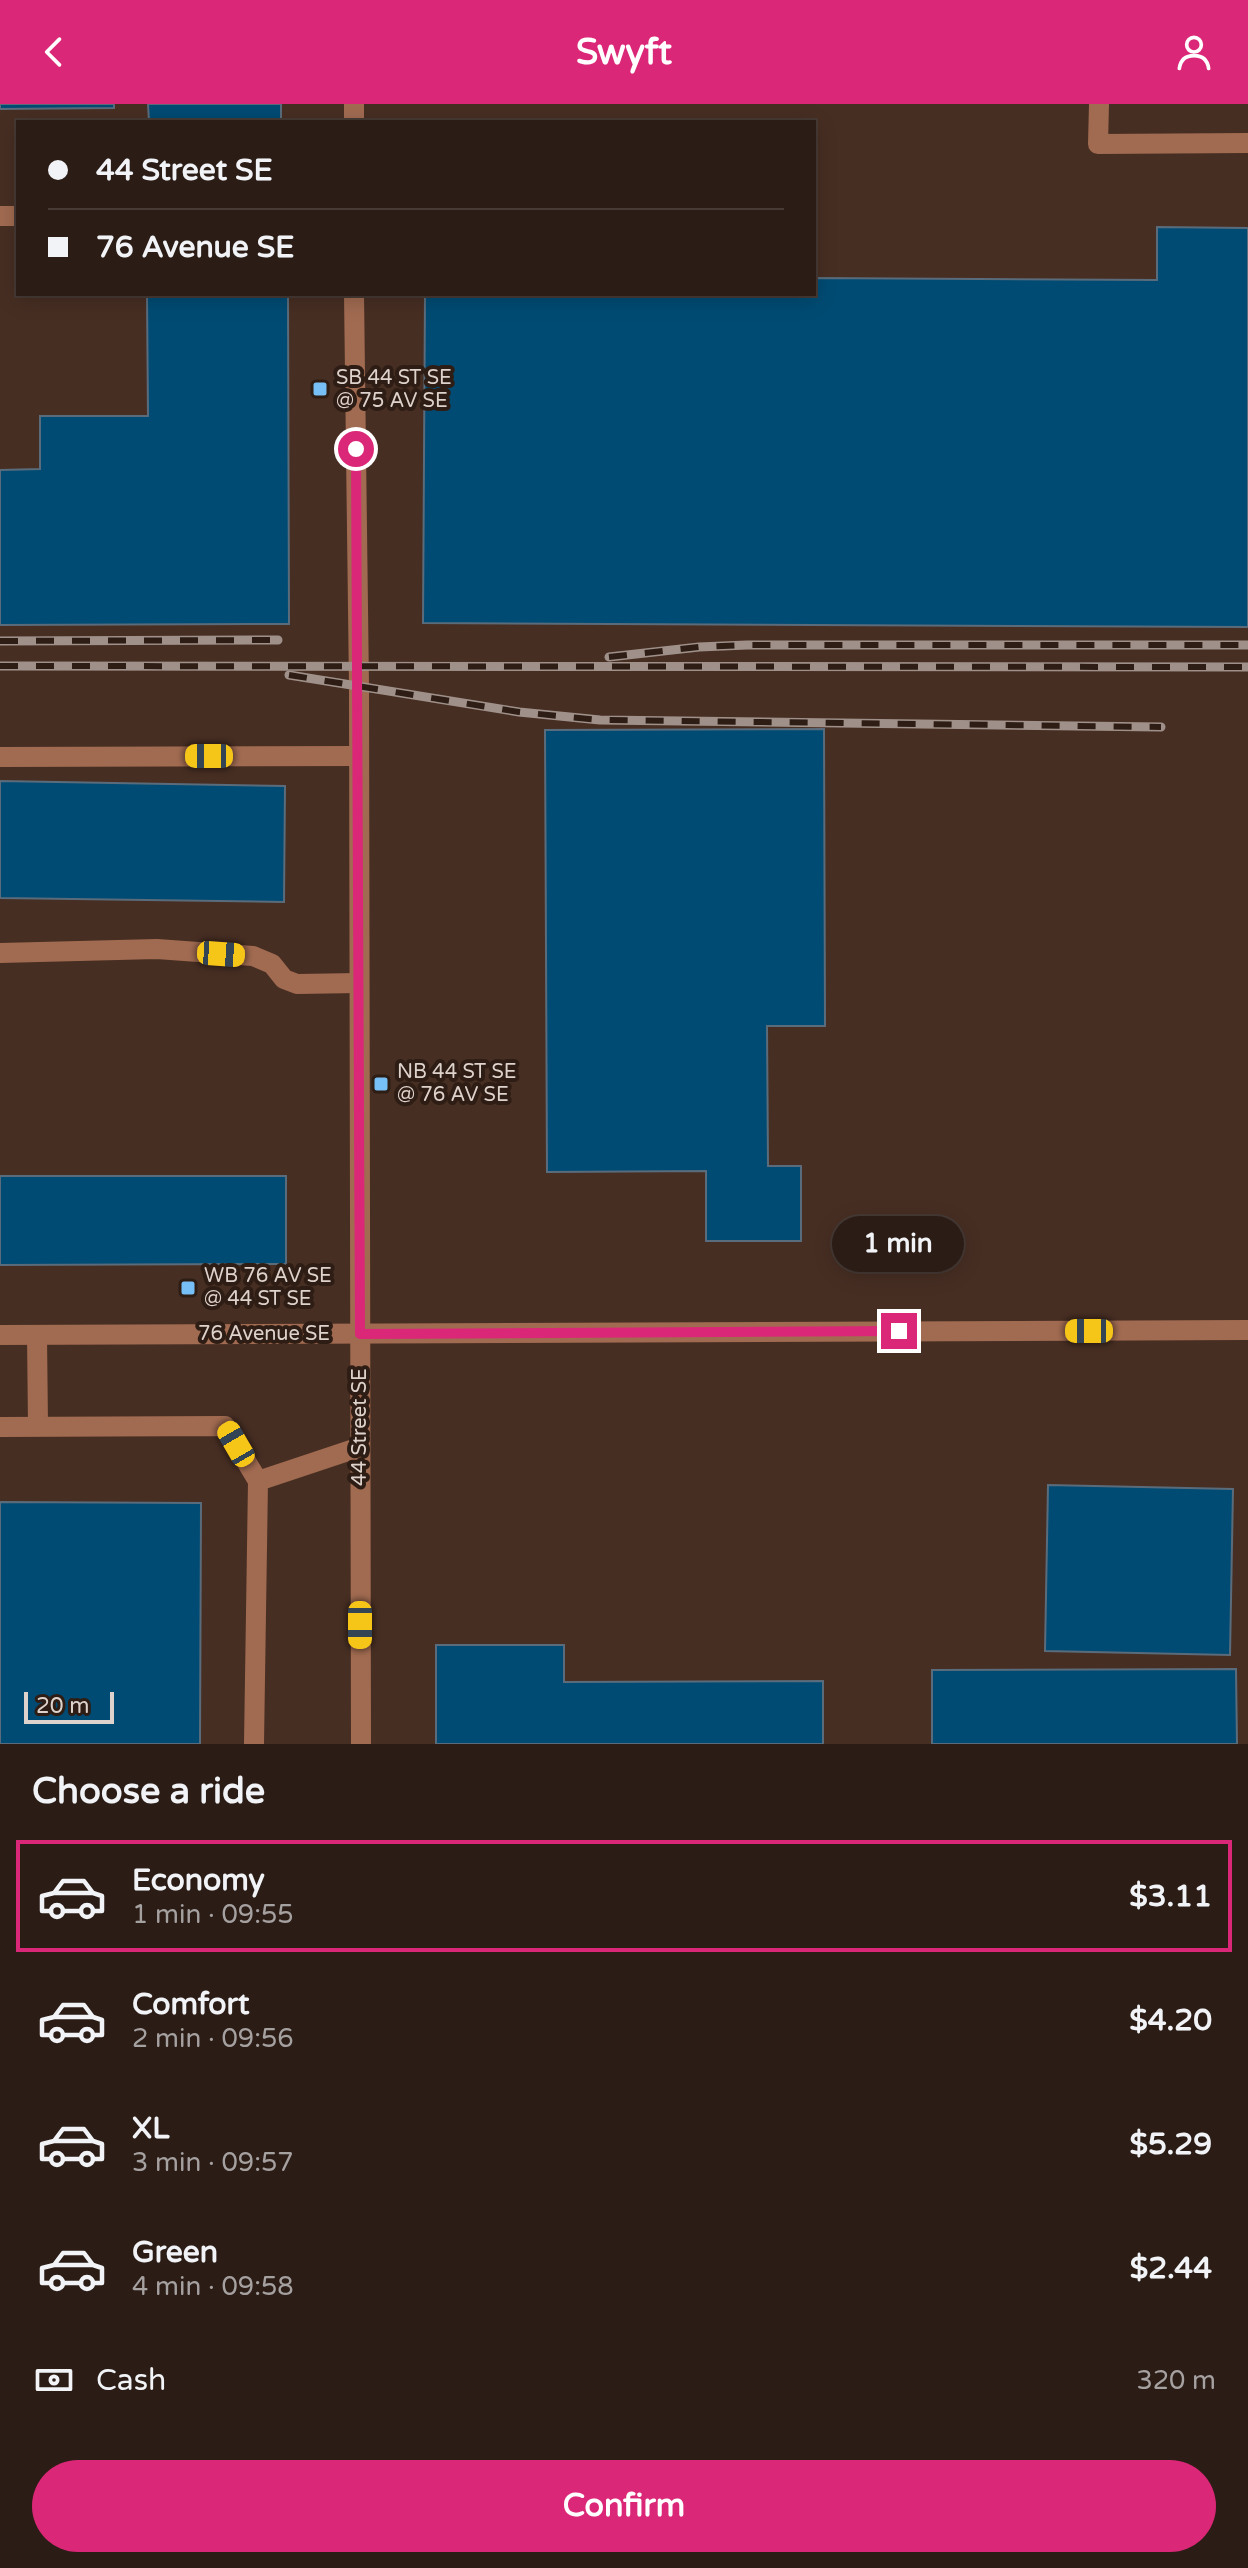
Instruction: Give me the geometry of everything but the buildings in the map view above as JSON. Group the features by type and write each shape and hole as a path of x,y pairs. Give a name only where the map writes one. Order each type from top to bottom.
{"street":[{"path":"1099,104 1098,144 1248,143"},
{"name":"44 Street SE","path":"354,296 359,756 361,1744"},
{"path":"0,757 359,756"},
{"path":"0,953 157,949 253,956 272,964 284,979 297,984 359,983"},
{"name":"76 Avenue SE","path":"0,1335 1248,1330"},
{"path":"37,1335 38,1426"},
{"path":"0,1427 225,1426 258,1481 254,1744"},
{"path":"258,1481 360,1447"}],"shaded area":[{"path":"0,104 1248,104 1248,1744 0,1744"}],"railway":[{"path":"0,641 278,640"},
{"path":"609,657 747,645 1248,645"},
{"path":"0,666 1248,667"},
{"path":"289,675 519,712 600,720 1161,727"}],"place":[{"name":"SB 44 ST SE @ 75 AV SE","path":"320,389"},
{"name":"NB 44 ST SE @ 76 AV SE","path":"381,1084"},
{"name":"WB 76 AV SE @ 44 ST SE","path":"188,1288"}],"route":[{"path":"356,449 360,1334 899,1331"}]}
